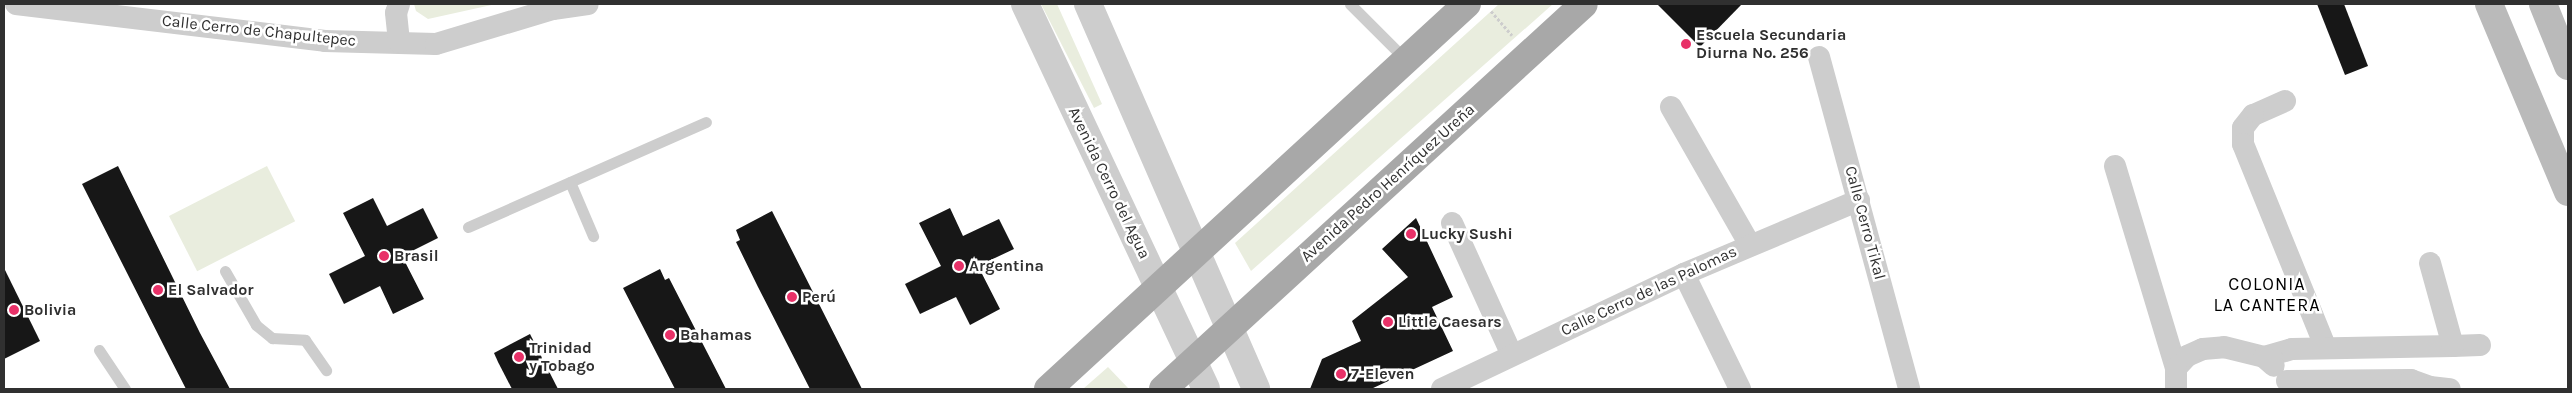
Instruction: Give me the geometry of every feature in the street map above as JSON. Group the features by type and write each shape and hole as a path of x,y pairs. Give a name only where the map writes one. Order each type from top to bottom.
{"main road":[{"path":"1048,389 1467,4"},
{"name":"Avenida Pedro Henríquez Ureña","path":"1163,389 1584,4"},
{"path":"2489,4 2568,192"},
{"path":"2543,4 2568,66"}],"street":[{"name":"Calle Cerro de Chapultepec","path":"16,4 324,41 436,44 553,9 588,4"},
{"path":"399,4 396,13 399,42"},
{"name":"Avenida Cerro del Agua","path":"1025,4 1159,287 1192,363 1206,389"},
{"path":"1088,4 1228,329 1256,389"},
{"name":"Calle Cerro Tikal","path":"1819,57 1909,389"},
{"path":"2285,100 2253,115 2243,128 2243,144 2326,348"},
{"path":"1671,107 1750,245"},
{"path":"2115,166 2166,331 2176,378"},
{"name":"Calle Cerro de las Palomas","path":"1442,389 1684,274 1859,200"},
{"path":"1452,223 1512,355"},
{"path":"2430,263 2453,346"},
{"path":"1684,274 1740,389"},
{"path":"2166,331 2203,349"},
{"path":"2279,374 2292,349 2480,345"},
{"path":"2176,378 2187,356 2203,349 2224,347 2279,374 2411,380 2435,389"}],"lane":[{"path":"1350,4 1406,60"},
{"path":"468,227 706,122"},
{"path":"570,182 592,236"},
{"path":"225,271 256,324 272,338 305,340 326,370"},
{"path":"99,350 125,389"}],"path":[{"path":"1484,4 1529,54"}],"shaded area":[{"path":"414,4 496,4 428,19 416,11"},
{"path":"1041,4 1057,4 1102,104 1094,108"},
{"path":"1499,4 1553,4 1251,271 1235,243"},
{"path":"267,166 295,221 197,271 169,216"},
{"path":"1108,367 1129,389 1083,389"}],"building":[{"path":"1657,4 1742,4 1700,47"},
{"path":"2317,4 2344,4 2368,66 2345,75"},
{"name":"El Salvador","path":"118,166 200,333 230,389 186,389 82,184"},
{"name":"Brasil","path":"373,198 387,226 423,208 438,238 402,256 424,299 393,314 380,286 344,304 329,274 365,256 343,213"},
{"name":"Argentina","path":"950,208 963,236 999,219 1014,249 978,266 1000,309 970,325 956,297 920,314 905,284 941,266 919,223"},
{"name":"Perú","path":"772,211 862,389 810,389 758,287 736,242 740,240 736,230"},
{"path":"1416,218 1453,297 1432,307 1453,351 1371,389 1310,389 1322,359 1361,341 1352,321 1408,277 1382,249"},
{"name":"Bolivia","path":"4,268 40,341 4,359"},
{"name":"Bahamas","path":"660,269 665,280 669,278 726,389 675,389 623,288"},
{"name":"Trinidad y Tobago","path":"530,334 558,389 512,389 498,362 494,353"}],"place":[{"name":"Escuela Secundaria Diurna No. 256","path":"1686,44"},
{"name":"Lucky Sushi","path":"1411,234"},
{"name":"Brasil","path":"384,256"},
{"name":"Argentina","path":"959,266"},
{"name":"El Salvador","path":"158,290"},
{"name":"Perú","path":"792,297"},
{"name":"Bolivia","path":"14,310"},
{"name":"Little Caesars","path":"1388,322"},
{"name":"Bahamas","path":"670,335"},
{"name":"Trinidad y Tobago","path":"519,357"},
{"name":"7-Eleven","path":"1341,374"}],"district":[{"name":"COLONIA LA CANTERA","path":"2267,295"}]}
